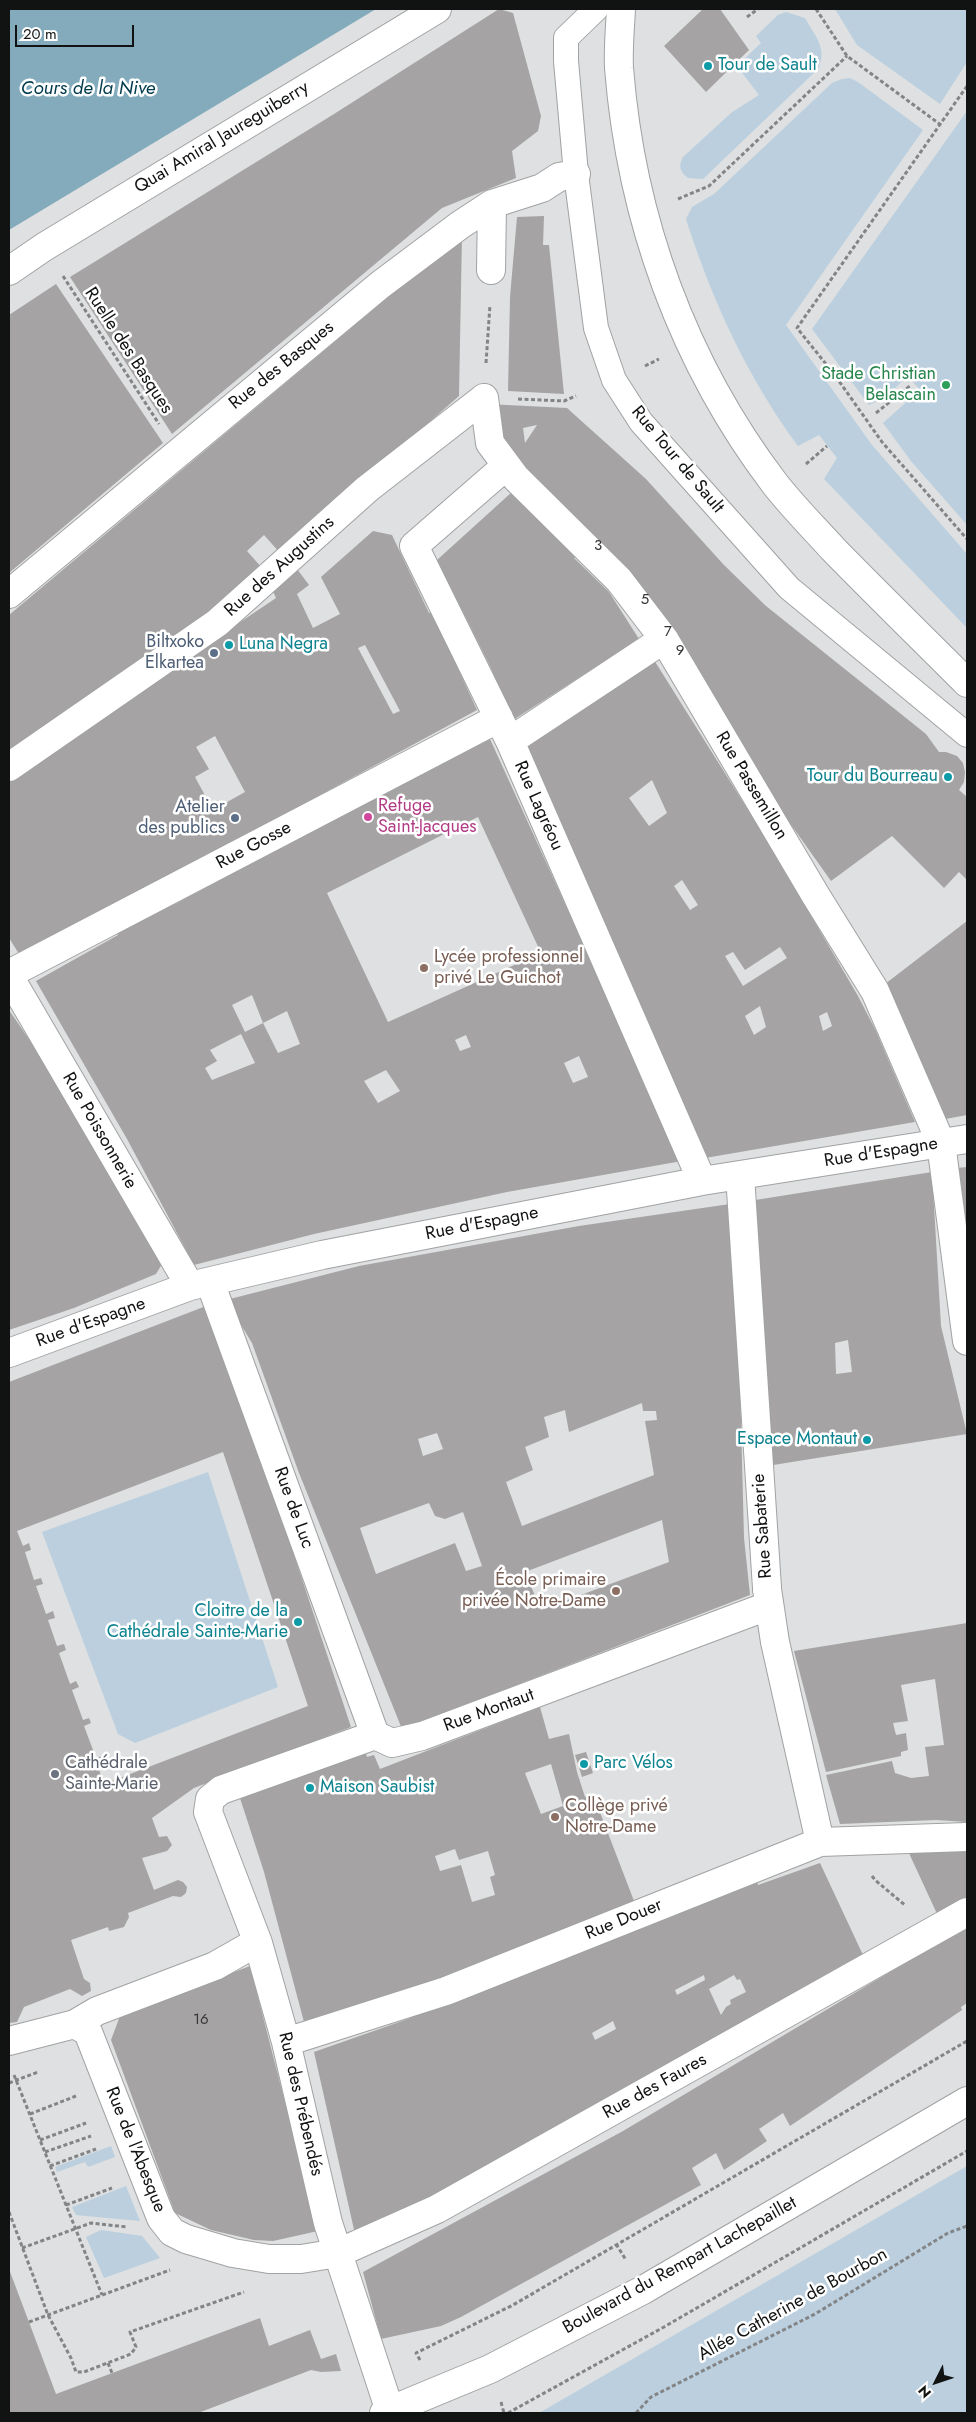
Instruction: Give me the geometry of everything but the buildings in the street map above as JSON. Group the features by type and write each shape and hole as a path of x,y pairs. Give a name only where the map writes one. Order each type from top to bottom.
{"street":[{"name":"Quai Amiral Jaureguiberry","path":"9,272 52,242 437,9"},
{"path":"620,9 619,66 633,167 655,258 668,294 696,358 740,436 776,485 850,566 967,683"},
{"name":"Rue des Basques","path":"9,594 380,285 460,225 492,204 542,188 559,178 576,174"},
{"path":"491,270 492,204"},
{"path":"484,398 490,443 506,466"},
{"name":"Rue des Augustins","path":"9,767 217,623 367,489 484,398"},
{"name":"Rue Passemillon","path":"506,466 619,580 664,639 816,896 875,991 941,1143 967,1340"},
{"name":"Rue Lagréou","path":"506,466 414,546 504,729 702,1182"},
{"name":"Rue Gosse","path":"9,975 504,729 664,639"},
{"name":"Rue Poissonnerie","path":"9,975 200,1284"},
{"name":"Rue d'Espagne","path":"9,1353 200,1284 322,1255 740,1175 967,1139"},
{"name":"Rue Sabaterie","path":"740,1175 768,1597 820,1842"},
{"name":"Rue de Luc","path":"200,1284 375,1735"},
{"name":"Rue Montaut","path":"375,1735 392,1743 422,1736 768,1597"},
{"name":"Rue des Prébendés","path":"375,1735 221,1790 210,1799 208,1812 258,1944 286,2042 328,2223 387,2412"},
{"name":"Rue Douer","path":"286,2042 446,1992 820,1842 967,1837"},
{"name":"Rue des Faures","path":"338,2253 437,2209 967,1912"},
{"path":"9,2041 75,2024 97,2011 215,1966 252,1945 258,1944"},
{"name":"Rue de l'Abesque","path":"75,2024 88,2032 161,2218 172,2232 192,2242 269,2259 301,2259 338,2253"},
{"name":"Boulevard du Rempart Lachepaillet","path":"387,2412 490,2369 643,2290 967,2102"}],"lane":[{"name":"Rue Tour de Sault","path":"596,9 566,38 566,61 576,174 596,328 614,380 641,422 789,588 967,735"}],"path":[{"path":"747,17 758,9"},
{"path":"816,9 847,56 941,125"},
{"path":"678,199 709,186 847,56"},
{"path":"967,86 798,328 834,374 882,442 967,539"},
{"path":"486,364 491,270"},
{"name":"Ruelle des Basques","path":"65,279 162,430"},
{"path":"643,367 660,358"},
{"path":"876,413 910,385"},
{"path":"484,398 564,401 576,396"},
{"path":"806,464 827,446"},
{"path":"853,1841 875,1880 904,1902 924,1937"},
{"path":"425,2367 416,2353 513,2305 967,2041"},
{"path":"12,2071 102,2295"},
{"path":"30,2114 108,2083"},
{"path":"40,2140 124,2124"},
{"path":"44,2152 124,2124"},
{"path":"50,2166 124,2124"},
{"path":"508,2413 664,2327 967,2151"},
{"path":"66,2205 144,2176"},
{"path":"9,2212 48,2315 71,2358 76,2372 84,2372 131,2354 136,2348 130,2332 252,2288"},
{"path":"22,2248 91,2223 172,2232"},
{"name":"Allée Catherine de Bourbon","path":"636,2413 651,2398 815,2314 948,2233 967,2226"},
{"path":"616,2244 626,2262"},
{"path":"29,2322 222,2250"},
{"path":"661,2321 664,2327"},
{"path":"108,2363 112,2373"}],"shaded area":[{"path":"835,9 967,9 967,62 940,104 857,45"},
{"path":"786,12 805,18 816,37 822,55 818,69 703,179 688,178 681,169 683,157 731,113 759,95 737,66 761,43 756,36 778,15"},
{"path":"850,78 923,130 786,325 872,445 967,554 967,628 824,479 837,458 819,435 798,446 780,420 747,365 719,308 686,219 692,207 714,194 832,83"},
{"path":"967,111 967,525 911,461 883,423 920,390 908,376 885,397 869,405 812,329"},
{"path":"208,1472 278,1687 135,1743 118,1734 42,1532"},
{"path":"111,2146 115,2157 88,2167 85,2162 57,2172 55,2167"},
{"path":"967,2166 967,2413 539,2413"},
{"path":"126,2186 140,2221 76,2215 72,2207"},
{"path":"101,2230 142,2236 160,2258 104,2278 86,2237"}],"water":[{"name":"Cours de la Nive","path":"9,9 376,9 9,230"}],"place":[{"name":"Tour de Sault","path":"708,66"},
{"name":"Stade Christian Belascain","path":"946,385"},
{"name":"Luna Negra","path":"229,645"},
{"name":"Biltxoko Elkartea","path":"214,653"},
{"name":"Tour du Bourreau","path":"948,777"},
{"name":"Refuge Saint-Jacques","path":"368,817"},
{"name":"Atelier des publics","path":"235,818"},
{"name":"Lycée professionnel privé Le Guichot","path":"424,968"},
{"name":"Espace Montaut","path":"867,1440"},
{"name":"École primaire privée Notre-Dame","path":"616,1591"},
{"name":"Cloitre de la Cathédrale Sainte-Marie","path":"298,1622"},
{"name":"Parc Vélos","path":"584,1764"},
{"name":"Cathédrale Sainte-Marie","path":"55,1774"},
{"name":"Maison Saubist","path":"310,1788"},
{"name":"Collège privé Notre-Dame","path":"555,1817"}]}
